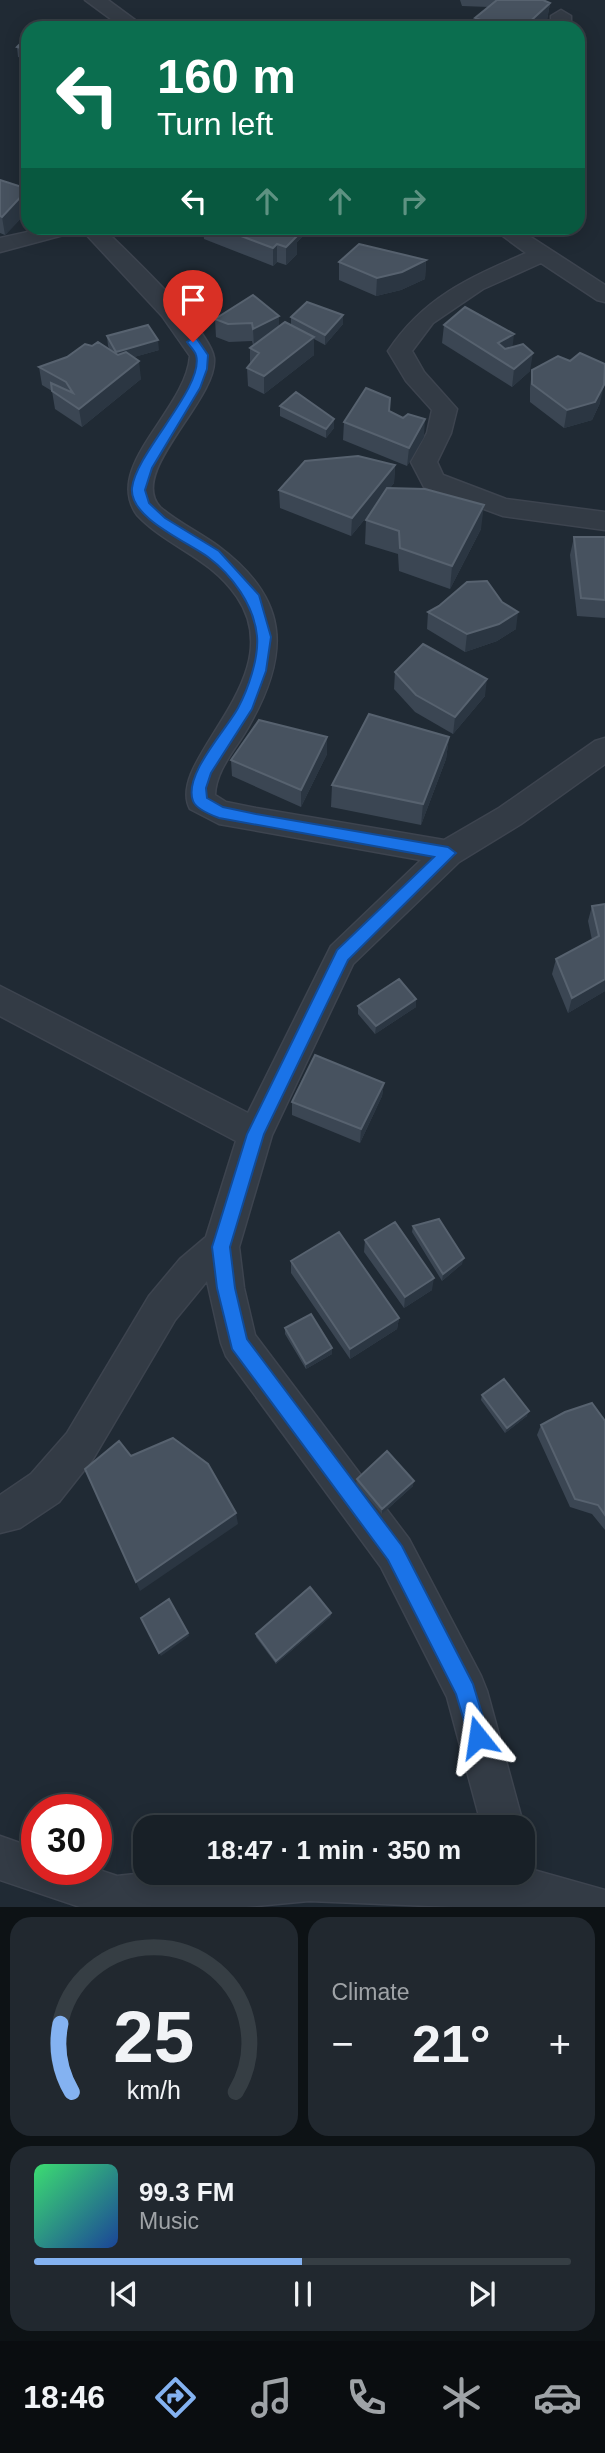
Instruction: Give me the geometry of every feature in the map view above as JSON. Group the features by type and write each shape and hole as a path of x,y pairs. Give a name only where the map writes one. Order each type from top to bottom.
{"street":[{"path":"95,0 126,21"},
{"path":"0,245 42,235"},
{"path":"98,235 184,328 202,355 201,369 194,388 145,468 138,490 143,505 161,521 214,554 254,598 264,637 259,671 245,709 204,772 198,788 200,801 219,812 256,820 448,853"},
{"path":"514,235 605,295"},
{"path":"542,254 475,284 425,318 400,351 414,376 444,409 439,433 424,462 433,481 503,508 605,521"},
{"path":"500,1815 466,1691 395,1553 239,1343 226,1288 221,1247 256,1134 342,955 448,853 509,816 605,749"},
{"path":"0,1000 256,1134"},
{"path":"0,1514 6,1514 45,1488 80,1447 162,1308 193,1271 221,1247"},
{"path":"0,1858 117,1898 248,1885"},
{"path":"532,1885 594,1907"}],"building":[{"path":"497,0 543,0 550,3 531,21 483,21 475,18"},
{"path":"0,180 21,187 21,197 0,216"},
{"path":"239,235 297,236 286,247 277,244 273,248"},
{"path":"359,244 426,260 402,272 377,278 339,262"},
{"path":"253,295 279,316 253,329 252,323 228,324 215,319"},
{"path":"307,302 343,315 325,335 291,317"},
{"path":"465,307 514,334 498,343 505,349 523,344 533,353 514,369 444,325"},
{"path":"285,322 314,337 264,376 247,368 259,353 250,348"},
{"path":"148,325 158,340 116,352 107,336"},
{"path":"98,342 118,355 126,352 139,361 79,409 52,391 51,383 73,393 66,382 39,367 67,357 85,344 92,346"},
{"path":"580,353 605,364 604,385 595,402 567,410 532,384 532,370 558,356 570,361"},
{"path":"366,388 390,398 389,411 403,418 408,414 425,419 409,448 344,422"},
{"path":"296,392 334,419 326,429 280,406"},
{"path":"358,456 395,465 352,518 279,490 305,461"},
{"path":"387,488 425,489 484,505 452,566 400,548 399,531 366,520"},
{"path":"574,537 605,537 605,600 581,598"},
{"path":"487,581 502,602 518,612 499,624 467,634 428,612 467,582"},
{"path":"423,644 487,679 455,717 416,695 395,672"},
{"path":"369,714 449,737 423,804 332,785"},
{"path":"259,720 327,737 301,790 231,760"},
{"path":"605,904 605,979 572,998 556,959 599,936 592,906"},
{"path":"399,979 416,999 376,1026 358,1006"},
{"path":"315,1055 384,1083 361,1129 292,1102"},
{"path":"439,1219 464,1258 443,1274 413,1226"},
{"path":"395,1222 434,1278 405,1297 365,1240"},
{"path":"339,1232 399,1318 350,1349 291,1261"},
{"path":"311,1314 332,1348 306,1364 285,1328"},
{"path":"504,1379 529,1411 507,1428 482,1395"},
{"path":"592,1403 605,1421 605,1515 598,1505 575,1499 541,1425 565,1412"},
{"path":"173,1438 208,1464 236,1513 136,1582 85,1469 119,1441 131,1456"},
{"path":"387,1451 414,1481 382,1509 357,1479"},
{"path":"310,1587 331,1613 276,1661 256,1634"},
{"path":"169,1599 188,1633 159,1653 141,1618"}],"route":[{"path":"193,342 202,355 201,369 194,388 145,468 138,490 143,505 161,521 214,554 254,598 264,637 259,671 245,709 204,772 198,788 200,801 219,812 256,820 448,853 342,955 256,1134 221,1247 226,1288 239,1343 395,1553 466,1691 478,1737"}]}
